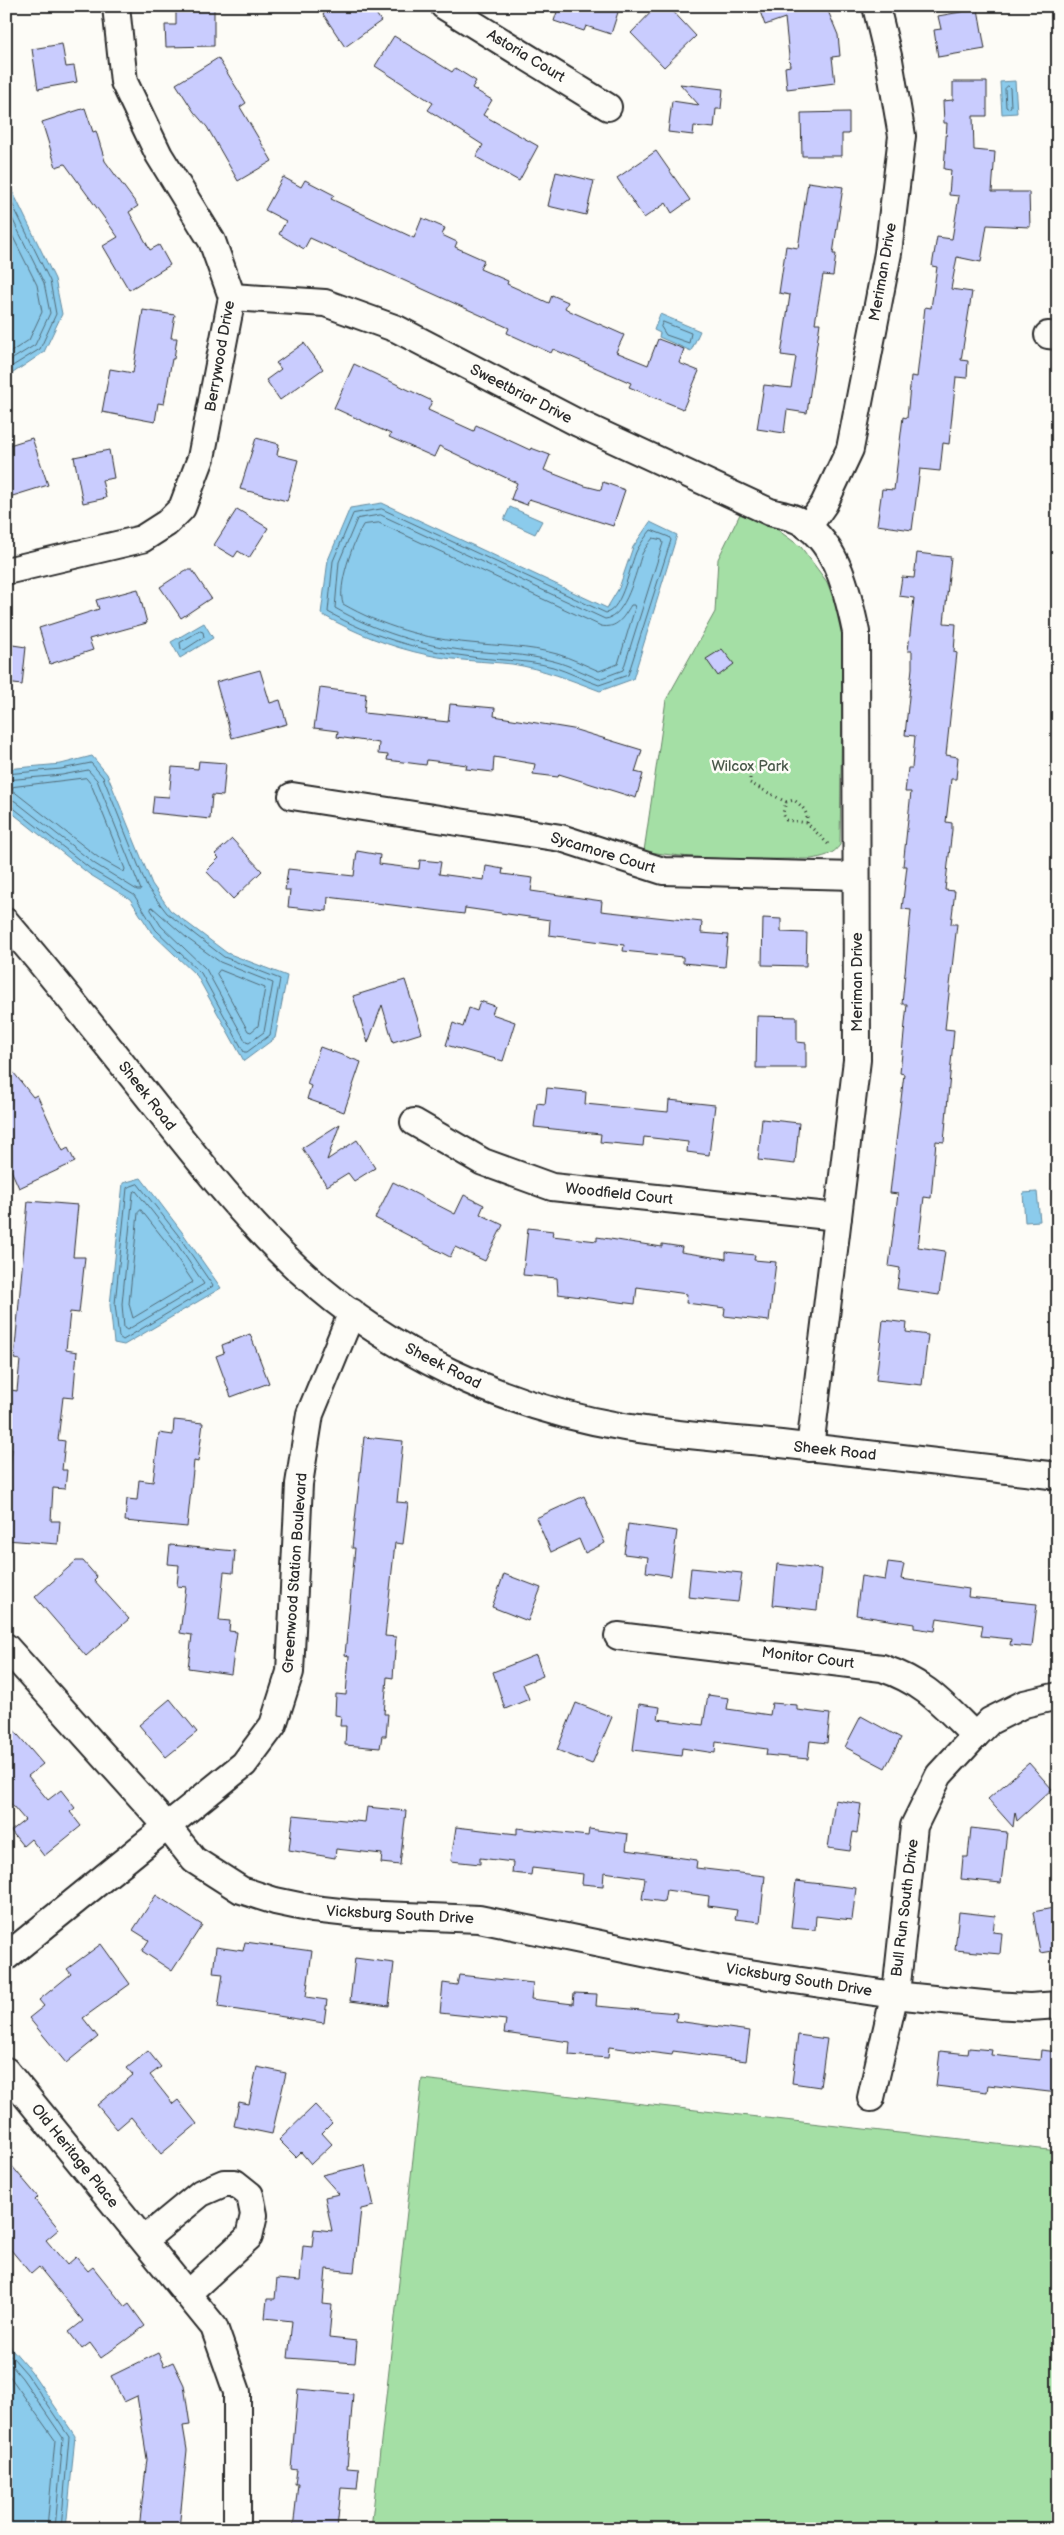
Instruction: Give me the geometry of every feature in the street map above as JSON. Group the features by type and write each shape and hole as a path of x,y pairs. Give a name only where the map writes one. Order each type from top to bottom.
{"street":[{"name":"Berrywood Drive","path":"6,571 142,539 166,523 182,508 201,458 232,297 212,241 159,155 124,82 116,6"},
{"name":"Astoria Court","path":"444,6 608,107"},
{"name":"Meriman Drive","path":"810,1448 857,1060 856,632 846,587 824,542 805,525 824,504 850,450 888,253 902,136 889,60 876,6"},
{"name":"Sweetbriar Drive","path":"232,297 326,303 397,329 578,423 770,512 805,525"},
{"name":"Sycamore Court","path":"292,796 561,838 663,871 856,876"},
{"name":"Sheek Road","path":"6,922 47,969 206,1171 299,1270 352,1312 416,1356 451,1374 496,1393 547,1410 624,1426 1058,1476"},
{"name":"Woodfield Court","path":"414,1122 483,1162 552,1187 838,1217"},
{"name":"Greenwood Station Boulevard","path":"6,1957 244,1764 273,1726 290,1672 299,1484 310,1414 352,1312"},
{"name":"Monitor Court","path":"618,1636 882,1668 905,1676 924,1687 975,1736"},
{"name":"Vicksburg South Drive","path":"6,1646 167,1826 194,1860 241,1890 275,1901 313,1909 358,1914 478,1919 716,1968 894,1995 993,2005 1030,2007 1058,2005"},
{"name":"Bull Run South Drive","path":"871,2098 894,1995 914,1826 939,1775 990,1721 1024,1704 1058,1696"},
{"name":"Old Heritage Place","path":"6,2071 214,2327 237,2392 237,2529"},
{"path":"144,2240 201,2193 224,2182 235,2183 250,2195 254,2215 249,2236 187,2294"}],"path":[{"path":"750,778 750,783 759,789 786,802 794,800 807,814 807,823"},
{"path":"786,802 783,812 786,820 807,823 828,846"}],"green space":[{"name":"Wilcox Park","path":"742,510 775,528 801,547 827,582 843,623 840,845 827,855 811,859 727,859 644,851 666,700 715,612 718,559"},
{"path":"422,2079 1058,2151 1058,2529 371,2529"}],"water":[{"path":"1015,81 1017,113 1002,114 1000,82"},
{"path":"6,178 55,279 62,314 44,352 13,373 6,375"},
{"path":"660,314 700,331 691,351 659,337 660,333 654,330"},
{"path":"382,503 607,608 619,588 633,547 650,522 677,535 633,679 600,691 557,675 523,666 449,659 414,652 373,639 321,614 328,560 350,508"},
{"path":"510,507 542,521 535,534 504,520"},
{"path":"204,623 213,638 180,658 171,642"},
{"path":"92,756 107,774 152,884 170,910 227,953 287,976 275,1038 244,1061 197,976 152,933 130,899 89,874 6,808 6,769 61,764"},
{"path":"141,1178 221,1288 124,1345 114,1343 110,1305 123,1183"},
{"path":"1037,1192 1040,1221 1025,1222 1023,1193"},
{"path":"6,2342 31,2371 75,2436 66,2529 6,2529"}],"building":[{"path":"176,6 214,6 214,46 166,47 165,25 176,25"},
{"path":"334,6 371,6 381,21 345,47 323,14"},
{"path":"559,6 620,6 611,34 586,26 584,31 554,21"},
{"path":"657,6 668,6 696,36 664,67 631,33"},
{"path":"758,6 826,6 838,35 840,56 832,57 835,83 787,89 785,67 790,66 785,18 765,25"},
{"path":"978,9 985,49 938,57 934,30 941,29 938,16"},
{"path":"394,36 452,72 455,68 476,81 472,88 492,100 483,115 538,146 519,181 476,157 483,145 428,110 433,103 375,66"},
{"path":"62,44 66,67 74,66 77,82 38,89 32,49"},
{"path":"218,58 246,103 240,107 272,161 238,181 207,127 194,112 176,84"},
{"path":"953,82 987,82 987,116 973,116 974,150 995,152 992,192 1029,192 1030,227 987,225 981,262 957,257 951,289 972,292 961,360 968,361 967,378 956,377 949,444 943,443 940,471 920,469 912,530 877,525 882,489 894,490 903,417 907,418 911,376 917,377 925,307 931,308 937,267 932,266 937,237 952,239 959,196 949,195 951,170 944,169 947,123 944,123 943,101 953,100"},
{"path":"680,84 723,89 721,109 716,109 714,128 694,126 693,135 668,132 672,101 699,105"},
{"path":"85,108 93,132 96,131 105,161 138,206 129,212 150,250 159,245 170,265 129,290 103,246 118,237 65,164 56,167 42,122"},
{"path":"849,112 849,134 842,134 842,156 802,156 801,113"},
{"path":"656,151 690,200 672,213 666,203 644,218 617,178"},
{"path":"556,172 594,181 586,215 548,206"},
{"path":"283,177 301,187 305,180 334,195 331,199 414,238 422,218 445,228 442,235 457,242 455,247 484,260 480,269 508,281 507,284 549,303 552,295 568,302 565,308 570,311 624,335 616,352 648,365 658,339 684,349 679,363 699,371 683,409 629,387 631,383 553,349 551,353 507,333 509,328 310,238 304,249 279,234 286,221 265,210"},
{"path":"808,182 843,187 833,254 836,254 833,276 823,275 815,323 820,323 807,413 787,410 784,433 757,429 764,385 791,388 796,357 781,355 790,295 779,293 786,246 798,248"},
{"path":"143,310 175,315 171,338 177,338 174,359 172,359 164,404 158,403 155,422 102,412 110,369 133,373"},
{"path":"304,343 323,369 280,400 266,380 281,369 276,363"},
{"path":"354,364 432,401 428,410 474,431 476,425 530,450 531,448 550,455 544,470 585,486 601,490 603,482 625,490 613,526 529,499 527,505 511,499 517,483 439,446 434,457 389,437 391,434 334,408"},
{"path":"32,438 48,485 6,498 6,446"},
{"path":"256,438 279,444 277,455 298,460 287,501 240,489"},
{"path":"109,450 114,478 102,480 106,498 83,503 74,457"},
{"path":"237,509 268,528 249,558 238,551 234,557 214,545"},
{"path":"917,553 951,557 944,623 956,624 954,652 957,653 946,755 958,757 956,779 951,779 946,822 952,823 952,830 945,890 955,891 951,924 957,924 945,1029 954,1030 944,1142 936,1141 931,1198 924,1197 918,1247 945,1251 939,1295 897,1289 900,1268 889,1266 898,1194 890,1193 904,1074 900,1073 907,1004 902,1004 911,910 902,909 907,866 903,866 911,792 905,792 908,768 912,768 915,736 905,735 912,668 912,651 908,651 914,598 899,596 902,577 914,578"},
{"path":"186,570 192,570 211,598 181,618 160,587"},
{"path":"138,589 147,623 89,639 93,650 50,664 39,628 99,609 96,600"},
{"path":"6,644 26,647 22,685 6,683"},
{"path":"722,649 734,664 718,676 706,659"},
{"path":"260,670 270,703 280,700 287,724 232,738 216,682"},
{"path":"320,688 366,694 364,713 448,722 450,704 495,708 494,716 573,729 642,750 635,772 643,774 636,798 559,774 558,777 533,774 535,764 494,757 493,772 466,769 467,765 427,760 426,765 387,760 388,755 378,754 379,743 337,737 338,731 314,728"},
{"path":"199,761 226,763 223,796 212,795 210,819 152,813 154,796 169,797 172,767 198,769"},
{"path":"232,839 262,871 233,899 206,871 219,858 215,854"},
{"path":"357,851 380,855 379,864 419,869 420,860 441,862 439,874 484,880 486,866 503,869 502,874 533,878 531,891 602,901 601,911 702,922 701,933 728,935 725,967 683,963 683,957 623,951 624,945 549,935 550,920 465,908 464,914 328,897 327,911 288,907 290,890 285,890 288,869 354,876"},
{"path":"763,918 781,919 781,932 807,933 806,966 762,965"},
{"path":"405,980 422,1033 393,1042 382,1005 368,1043 353,996"},
{"path":"480,1001 495,1006 492,1014 515,1022 503,1061 446,1045 453,1023 463,1027 469,1008 477,1011"},
{"path":"757,1016 797,1017 797,1042 806,1043 806,1068 756,1068"},
{"path":"320,1047 361,1062 344,1112 307,1099 311,1086 307,1084"},
{"path":"6,1063 33,1097 37,1095 63,1151 68,1148 75,1162 19,1188 6,1159"},
{"path":"547,1088 586,1092 585,1104 668,1112 669,1100 715,1105 709,1155 687,1152 688,1142 644,1137 643,1146 600,1142 601,1134 534,1127 537,1103 545,1104"},
{"path":"762,1119 799,1123 795,1164 758,1160"},
{"path":"340,1124 327,1160 357,1140 375,1168 354,1181 348,1173 327,1186 302,1148"},
{"path":"393,1182 455,1214 464,1195 484,1205 480,1214 503,1225 485,1261 455,1247 450,1257 375,1218"},
{"path":"28,1201 78,1205 73,1257 85,1257 79,1313 70,1312 66,1350 77,1352 73,1398 63,1397 58,1440 65,1441 62,1470 67,1470 65,1489 53,1488 51,1521 60,1521 58,1544 6,1540 6,1481 9,1481 12,1449 6,1449 6,1438 11,1390 17,1391 20,1360 14,1359"},
{"path":"528,1228 553,1231 552,1236 597,1241 597,1237 662,1247 662,1244 682,1247 681,1252 726,1259 726,1252 755,1255 754,1260 776,1262 769,1321 724,1316 725,1308 686,1303 687,1294 637,1287 635,1304 558,1294 557,1278 523,1275"},
{"path":"883,1320 907,1323 906,1332 928,1335 922,1385 876,1380"},
{"path":"250,1334 269,1383 231,1397 216,1356 224,1353 222,1345"},
{"path":"174,1420 203,1423 198,1462 194,1461 187,1527 125,1521 127,1499 137,1500 139,1480 153,1482 159,1433 173,1435"},
{"path":"364,1437 403,1441 397,1502 408,1503 403,1544 395,1543 385,1636 396,1637 393,1678 387,1677 384,1714 388,1714 386,1736 382,1736 380,1748 345,1745 346,1726 340,1726 341,1716 335,1715 336,1694 346,1695 349,1656 345,1655 355,1548 352,1548"},
{"path":"584,1496 605,1543 585,1553 579,1539 551,1552 536,1518"},
{"path":"628,1524 677,1531 671,1576 646,1572 648,1557 624,1554"},
{"path":"170,1545 235,1551 233,1573 224,1572 219,1620 230,1621 229,1631 237,1632 231,1674 188,1668 192,1635 180,1633 186,1587 177,1586 179,1565 168,1564"},
{"path":"76,1561 83,1561 97,1577 94,1580 129,1619 86,1656 35,1597"},
{"path":"888,1562 904,1564 901,1579 969,1589 968,1597 1037,1604 1032,1647 1010,1645 1011,1639 981,1636 983,1625 937,1618 935,1631 914,1628 914,1624 856,1615 861,1576 885,1580"},
{"path":"777,1564 821,1569 817,1610 773,1605"},
{"path":"691,1568 742,1573 738,1602 688,1597"},
{"path":"504,1574 541,1588 528,1621 492,1607"},
{"path":"536,1655 543,1676 523,1684 529,1699 505,1709 493,1672"},
{"path":"708,1695 729,1698 727,1709 770,1715 772,1703 797,1705 797,1710 830,1714 827,1743 810,1741 808,1759 766,1755 767,1749 716,1742 715,1753 682,1748 681,1756 633,1750 639,1704 660,1707 658,1719 703,1725"},
{"path":"170,1699 197,1732 166,1757 139,1725"},
{"path":"576,1703 612,1717 592,1764 557,1750"},
{"path":"861,1716 901,1738 885,1768 845,1747"},
{"path":"6,1721 43,1764 28,1776 48,1800 61,1790 75,1808 70,1812 81,1826 44,1856 31,1839 23,1846 11,1831 25,1820 6,1798"},
{"path":"1029,1763 1052,1789 1017,1821 1015,1812 1013,1827 988,1799"},
{"path":"835,1800 861,1804 857,1833 853,1832 850,1851 828,1848"},
{"path":"367,1807 406,1811 400,1865 381,1863 382,1854 336,1849 335,1858 289,1850 293,1815 365,1822"},
{"path":"456,1827 517,1834 517,1828 588,1836 589,1829 628,1834 626,1850 697,1860 696,1868 765,1876 760,1922 735,1919 737,1910 708,1906 709,1896 666,1890 664,1902 642,1899 645,1878 604,1872 603,1886 582,1884 583,1874 532,1868 531,1875 512,1873 513,1862 480,1858 480,1864 451,1861"},
{"path":"971,1828 1007,1832 1001,1883 961,1879 963,1857 968,1857"},
{"path":"796,1881 856,1888 852,1920 816,1916 815,1930 791,1928"},
{"path":"156,1895 202,1925 172,1971 142,1951 149,1940 133,1930"},
{"path":"1058,1907 1058,1950 1040,1953 1033,1912"},
{"path":"959,1912 995,1916 993,1932 1002,1933 1000,1954 955,1950"},
{"path":"245,1942 312,1951 306,1997 327,2000 324,2023 218,2007 223,1974 213,1973 216,1947 243,1951"},
{"path":"101,1944 130,1984 83,2018 98,2037 66,2063 29,2018 44,2006 39,2000 71,1974 67,1969"},
{"path":"355,1958 394,1963 389,2006 350,2001"},
{"path":"459,1975 533,1983 531,1999 573,2004 574,1993 597,1994 596,2006 677,2013 676,2021 750,2031 746,2061 673,2051 672,2055 609,2047 608,2058 569,2055 570,2042 504,2033 506,2020 440,2013 443,1983 457,1985"},
{"path":"798,2035 827,2039 820,2087 792,2083"},
{"path":"969,2048 992,2050 991,2055 1040,2060 1041,2050 1058,2052 1058,2093 988,2085 987,2092 936,2086 940,2051 968,2054"},
{"path":"148,2051 161,2067 150,2075 173,2104 178,2100 197,2124 161,2154 131,2117 117,2129 97,2105 133,2075 127,2068"},
{"path":"257,2067 286,2073 272,2134 234,2126 239,2102 249,2104"},
{"path":"315,2105 332,2123 322,2133 332,2144 311,2164 301,2152 296,2157 279,2140"},
{"path":"6,2159 38,2197 35,2200 59,2229 46,2240 67,2265 76,2257 88,2271 93,2267 125,2307 129,2304 145,2326 101,2358 90,2343 82,2349 69,2332 83,2321 39,2267 31,2274 6,2244"},
{"path":"365,2165 374,2206 361,2209 354,2272 326,2269 323,2304 332,2305 329,2338 357,2341 355,2363 288,2358 292,2321 265,2318 267,2299 275,2299 277,2279 300,2281 303,2246 312,2247 314,2229 332,2231 325,2197 339,2194 322,2175"},
{"path":"158,2353 164,2366 173,2362 184,2385 190,2425 183,2426 187,2450 179,2529 139,2529 147,2459 137,2396 124,2402 111,2376"},
{"path":"298,2389 353,2394 347,2468 359,2469 357,2489 341,2488 337,2529 293,2529 298,2484 295,2484 297,2470 291,2469"}]}
